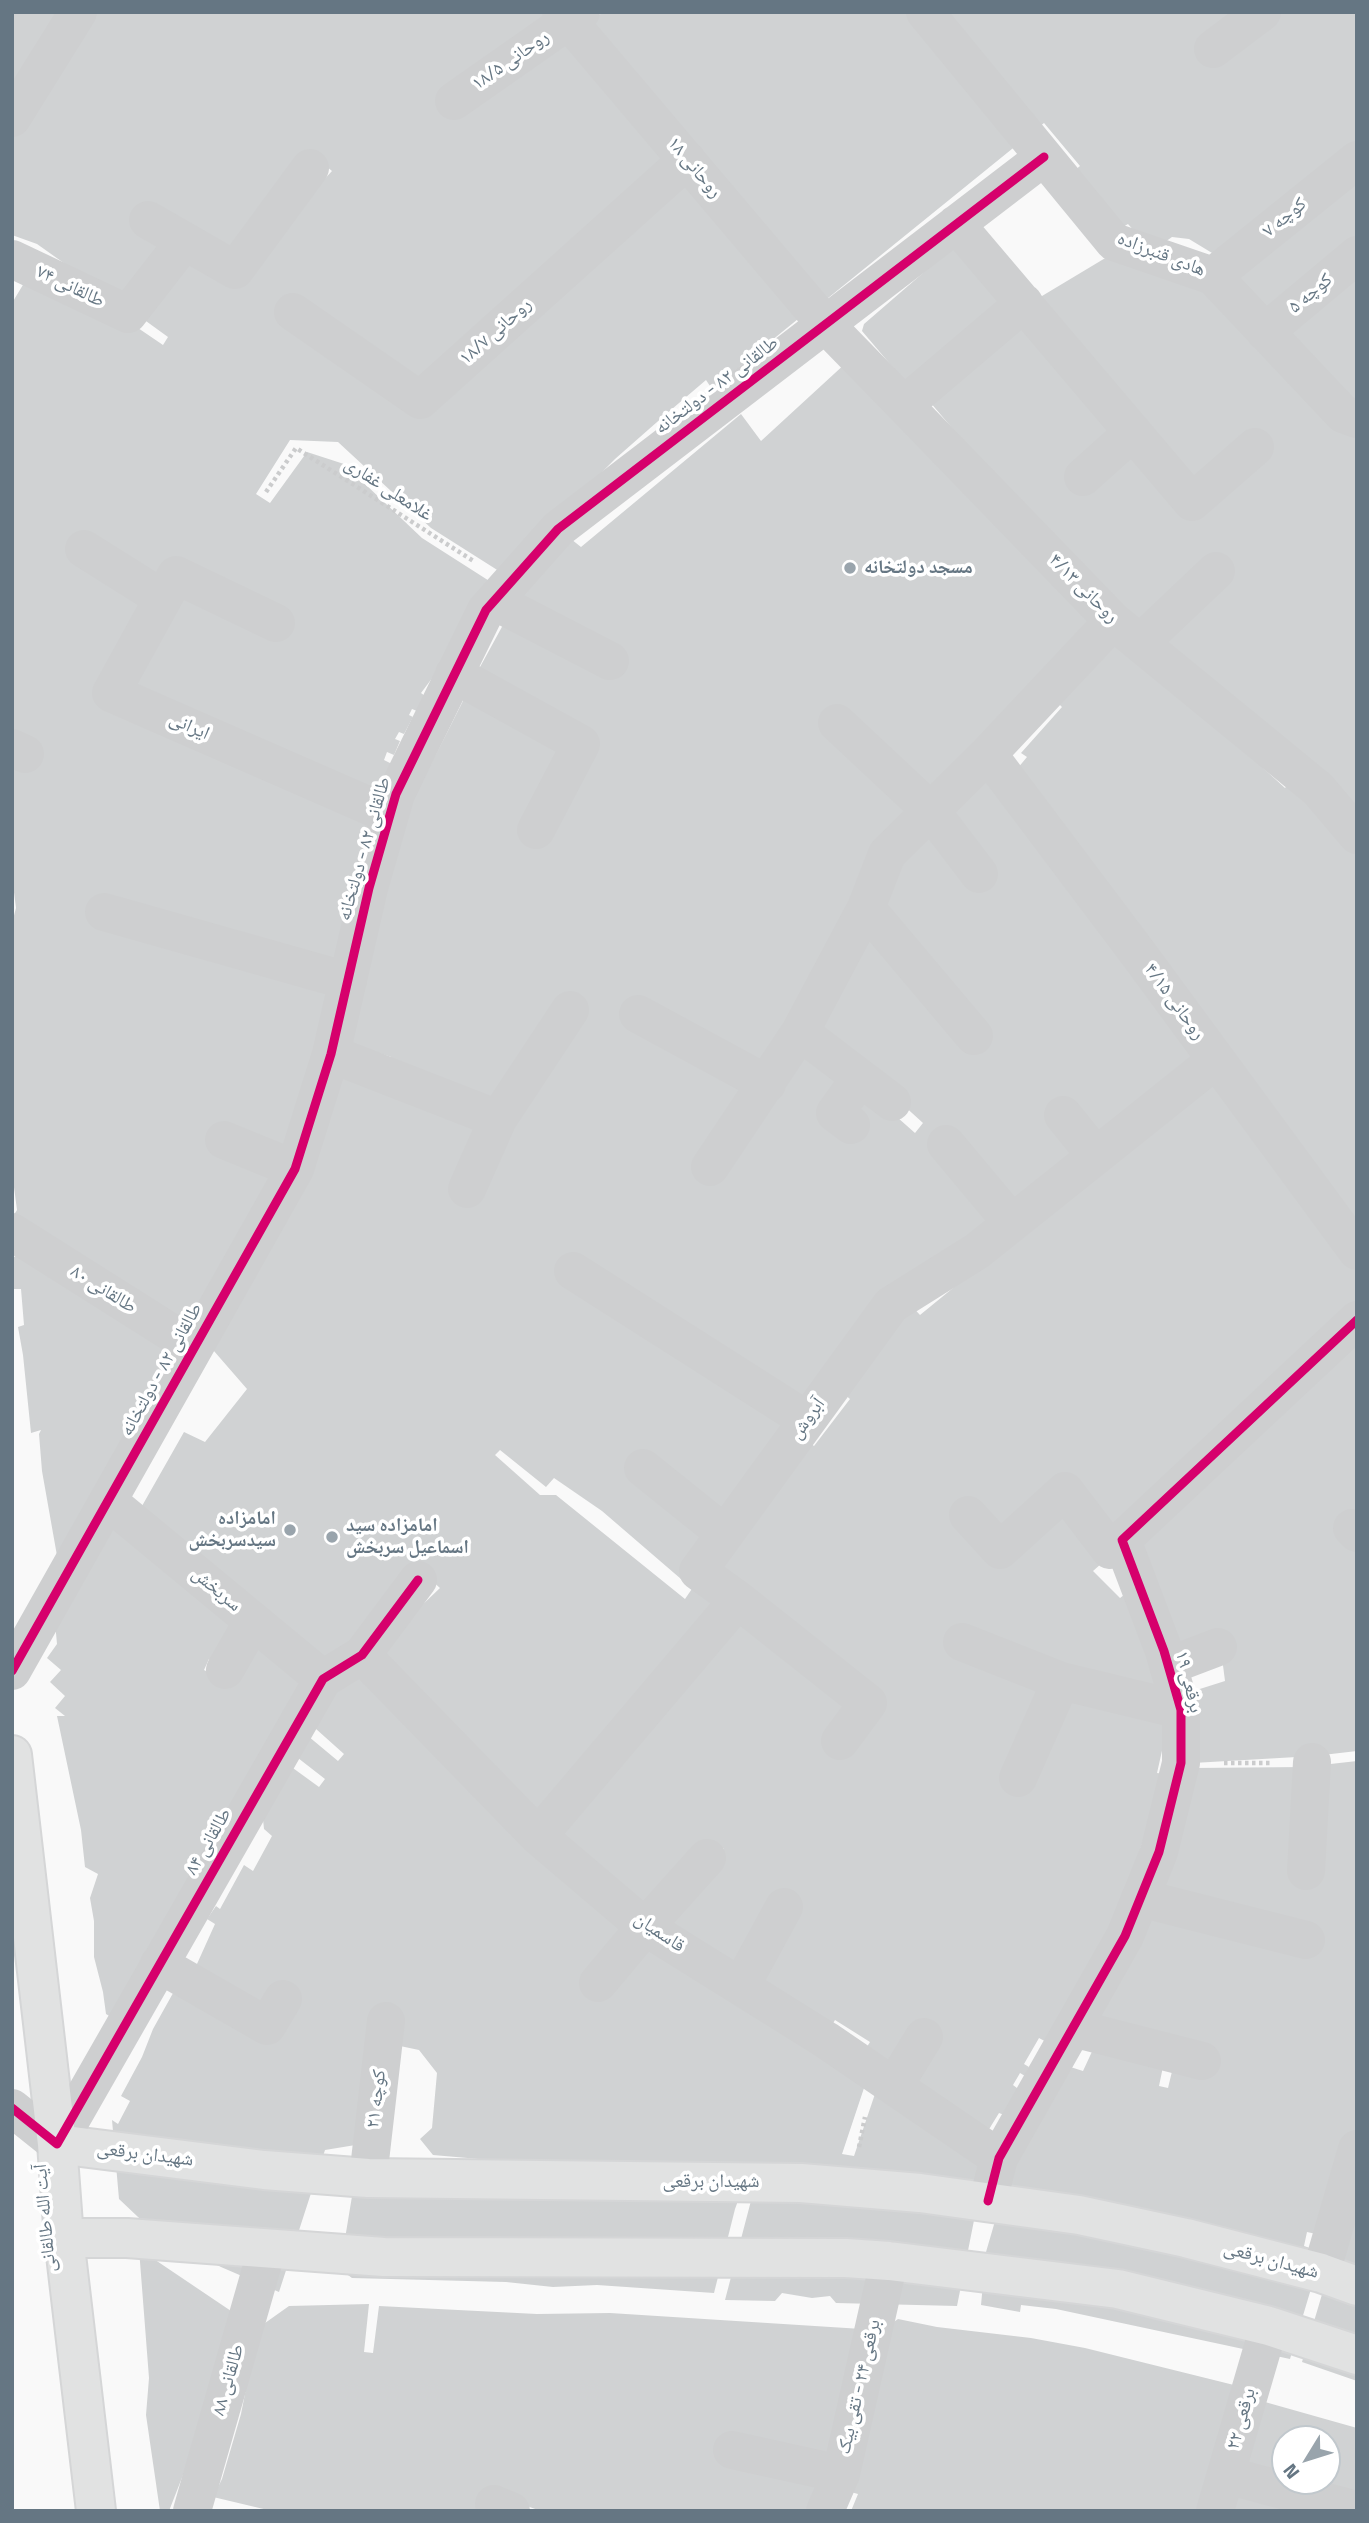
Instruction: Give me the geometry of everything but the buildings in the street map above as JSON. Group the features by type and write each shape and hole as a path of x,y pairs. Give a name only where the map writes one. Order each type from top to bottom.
{"main road":[{"name":"آیت الله طالقانی","path":"12,1755 96,2511"},
{"name":"شهیدان برقعی","path":"57,2144 264,2170 368,2178 801,2183 920,2193 1079,2215 1186,2238 1321,2273 1357,2286"},
{"path":"64,2238 127,2238 384,2257 846,2258 889,2261 1118,2289 1269,2326 1357,2354"}],"street":[{"path":"12,118 78,12"},
{"name":"هادی قنبرزاده","path":"925,12 1114,242 1213,276 1343,414 1357,419"},
{"path":"1213,48 1262,12"},
{"name":"روحانی ۱۸/۵","path":"454,101 571,15"},
{"name":"روحانی ۱۸","path":"571,15 687,160 826,325"},
{"name":"طالقانی ۸۲ - دولتخانه","path":"12,1671 295,1169 331,1054 369,888 396,794 486,610 558,529 1044,157"},
{"name":"روحانی ۱۸/۷","path":"293,312 420,400 687,160"},
{"name":"کوچه ۷","path":"1213,276 1357,160"},
{"path":"148,220 235,270 310,168"},
{"path":"956,224 1192,502 1255,447"},
{"name":"طالقانی ۷۴","path":"17,270 128,314 184,242"},
{"name":"کوچه ۵","path":"1265,332 1357,255"},
{"path":"904,405 1024,303"},
{"name":"روحانی ۴/۱۳","path":"826,325 1127,632 1318,789 1357,835"},
{"path":"1083,477 1133,432"},
{"path":"84,549 169,587 276,623"},
{"path":"710,1167 800,1032 866,908 887,854 988,754 1127,632 1216,571"},
{"name":"ایرانی","path":"169,587 111,693 390,815"},
{"path":"502,592 610,661"},
{"path":"454,674 581,744 536,830"},
{"path":"837,723 931,811 979,874"},
{"name":"روحانی ۴/۱۵","path":"988,754 1357,1251"},
{"path":"866,908 974,1036"},
{"path":"104,912 348,981"},
{"path":"467,1189 498,1119 570,1010"},
{"path":"638,1014 766,1084"},
{"path":"800,1032 892,1102"},
{"path":"331,1054 498,1119"},
{"name":"آبروش","path":"738,1600 698,1571 891,1305 977,1251 1216,1060"},
{"path":"851,1125 835,1113 860,1078"},
{"path":"1063,1115 1096,1156"},
{"path":"224,1140 295,1169"},
{"path":"946,1144 1012,1223"},
{"name":"طالقانی ۸۰","path":"12,1232 194,1347"},
{"path":"573,1271 807,1420"},
{"path":"968,1515 1000,1550 1065,1491 1110,1550 1357,1320"},
{"path":"643,1468 724,1533"},
{"name":"سربخش","path":"109,1502 323,1679"},
{"name":"برقعی ۱۹","path":"988,2201 999,2158 1125,1936 1158,1852 1181,1763 1181,1710 1168,1666 1122,1540"},
{"name":"طالقانی ۸۴","path":"57,2144 323,1679 362,1655 418,1580"},
{"path":"538,1836 738,1600 868,1703 840,1741"},
{"path":"225,1670 253,1621"},
{"path":"962,1642 1061,1681 1181,1710"},
{"path":"1168,1666 1218,1647"},
{"name":"قاسمیان","path":"362,1655 538,1836 645,1927 826,2040 999,2158"},
{"path":"1018,1778 1061,1681"},
{"path":"1306,1871 1312,1762"},
{"path":"598,1983 707,1858"},
{"path":"1140,1898 1306,1940"},
{"path":"741,1986 784,1907"},
{"path":"159,1964 267,2026 283,1999"},
{"name":"کوچه ۲۱","path":"368,2178 386,2021"},
{"path":"1073,2028 1178,2066"},
{"path":"894,2086 924,2037"},
{"path":"12,2108 57,2144"},
{"path":"1321,2273 1357,2149"},
{"name":"طالقانی ۸۸","path":"204,2509 267,2249"},
{"name":"برقعی ۲۴ - تقی بیک","path":"825,2511 841,2474 889,2261"},
{"name":"برقعی ۲۲","path":"1220,2493 1269,2326"},
{"path":"732,2451 841,2474"},
{"path":"1220,2493 1357,2510"}],"cycle path":[{"path":"12,1671 295,1169 331,1054 369,888 396,794 486,610 558,529 1044,157"},
{"path":"988,2201 999,2158 1125,1936 1159,1852 1181,1763 1181,1710 1164,1651 1122,1540 1357,1320"},
{"path":"12,2108 57,2144 323,1679 362,1655 418,1580"}],"place":[{"name":"مسجد دولتخانه","path":"850,568"},
{"name":"امامزاده سیدسربخش","path":"290,1530"},
{"name":"امامزاده سید اسماعیل سربخش","path":"332,1537"}]}
